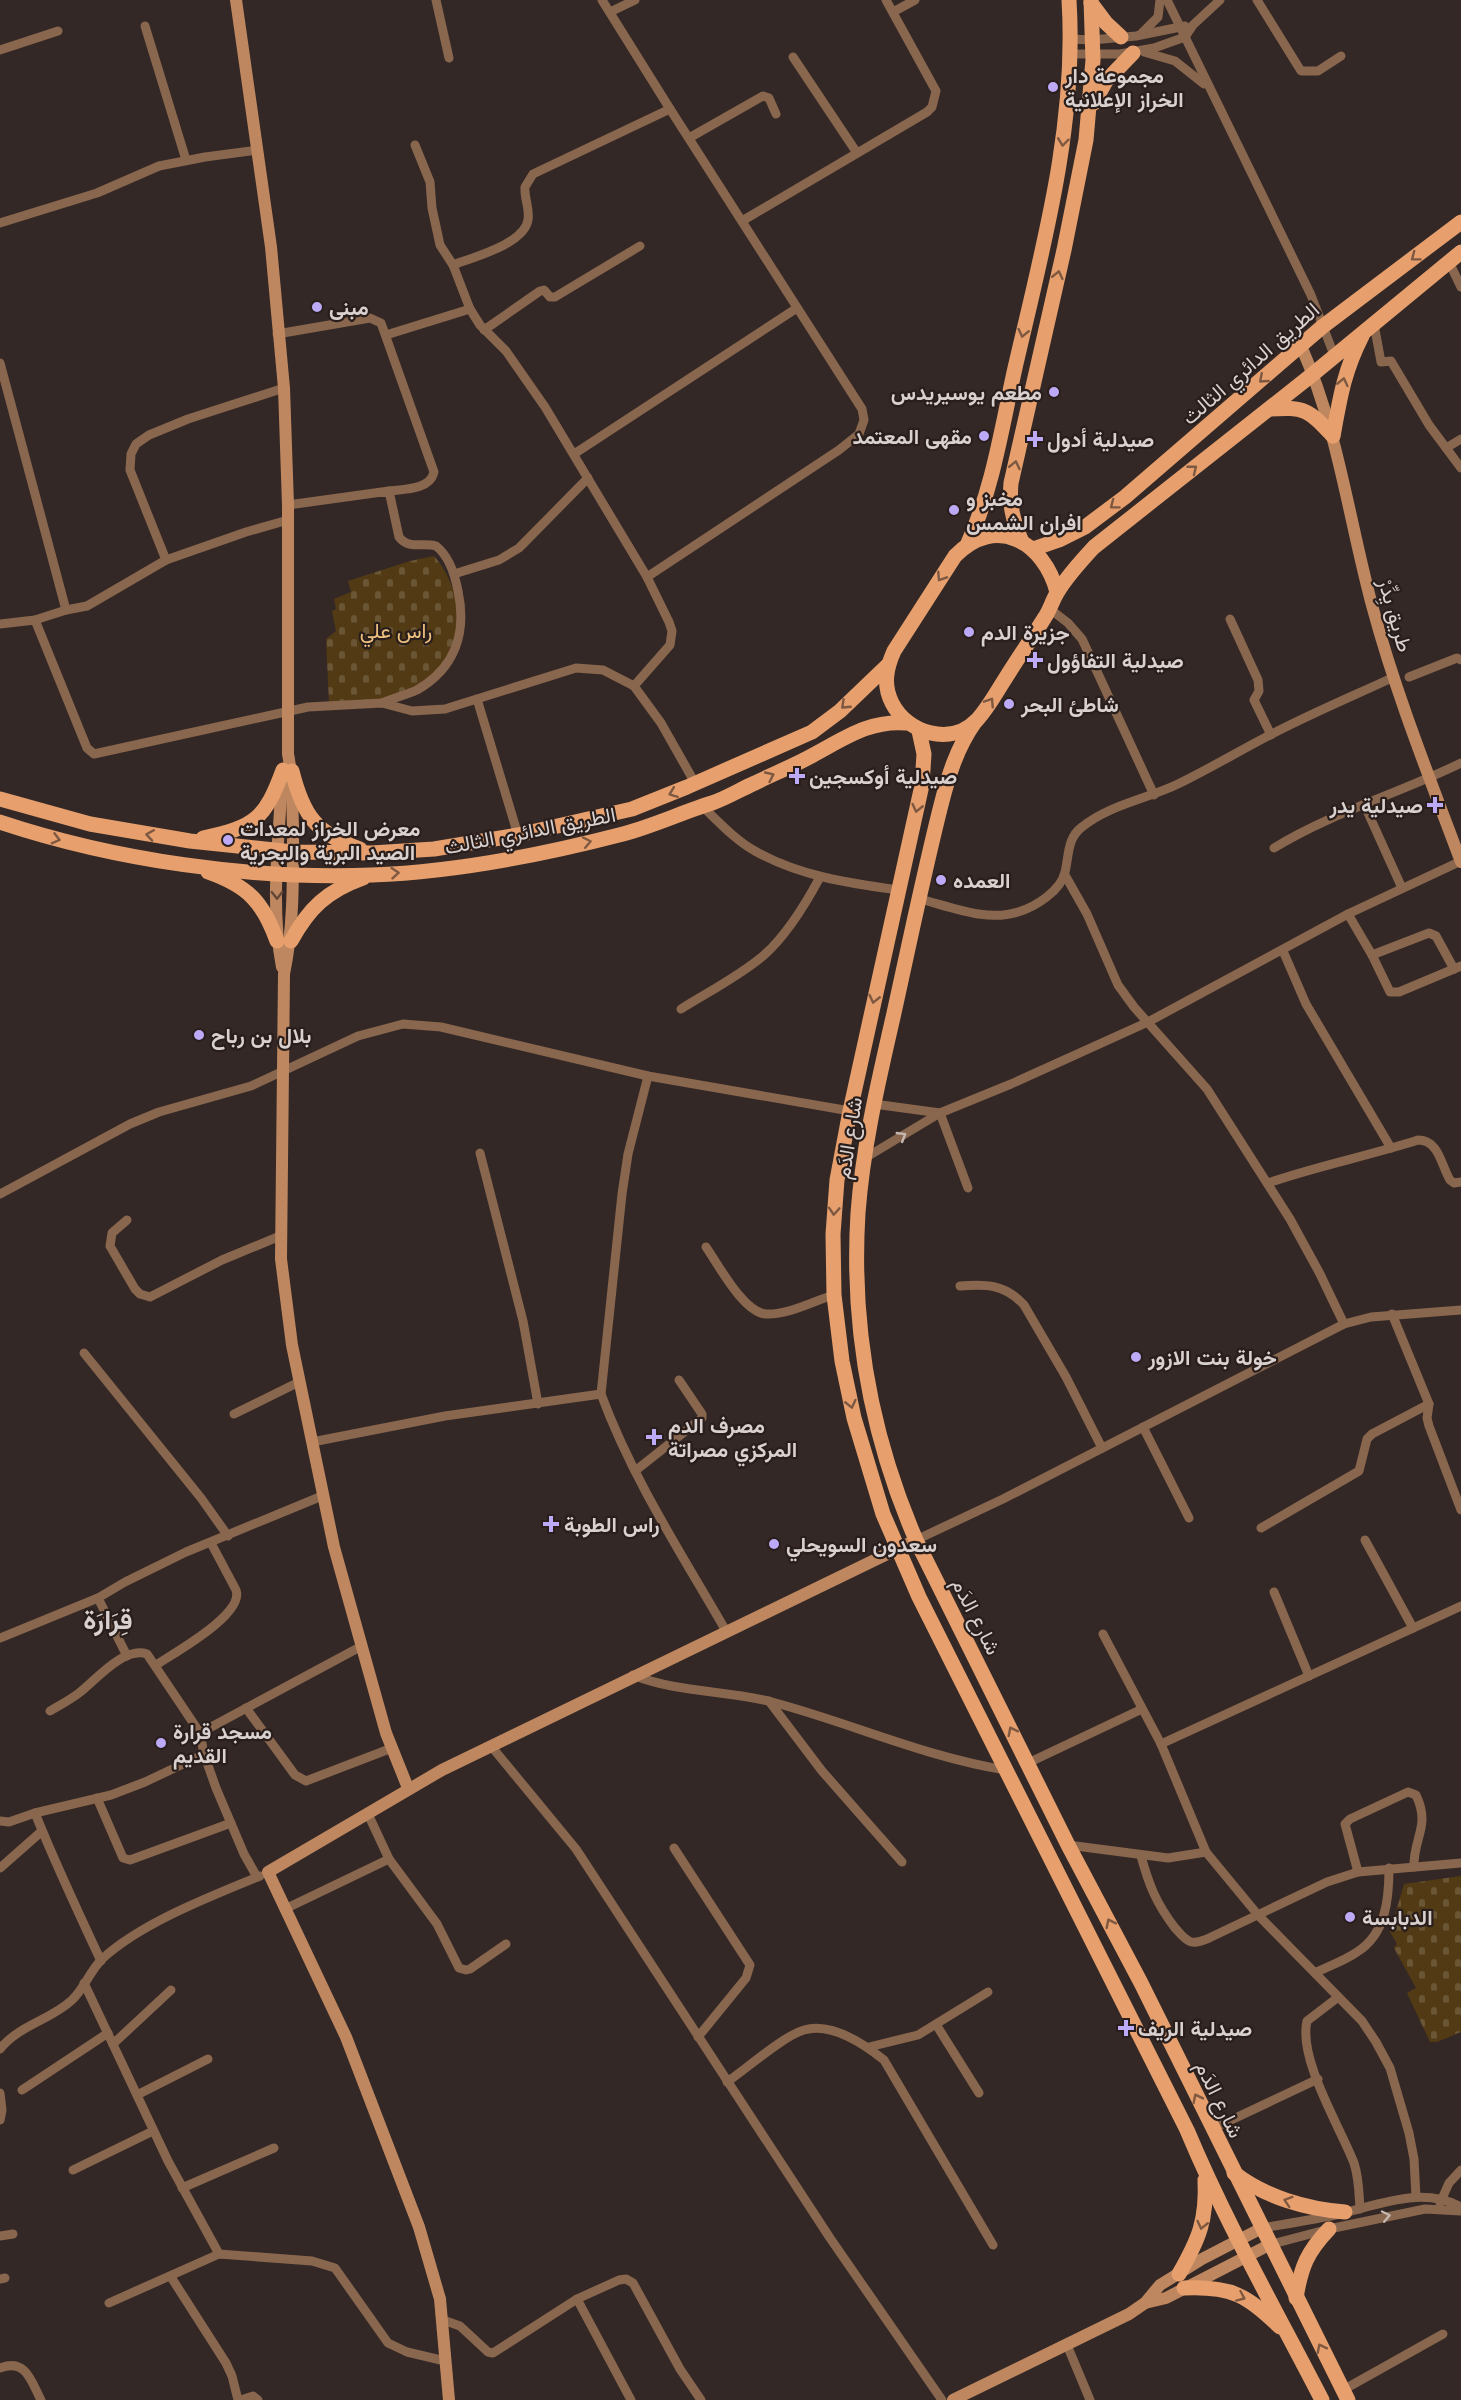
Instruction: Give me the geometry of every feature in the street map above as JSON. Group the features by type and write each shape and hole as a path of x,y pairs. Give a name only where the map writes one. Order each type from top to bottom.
{"main road":[{"path":"913,727 893,706 886,680 888,665 894,651 955,556 968,543 979,519 1043,248 1062,151 1071,47 1069,0"},
{"path":"1091,1 1106,23 1121,37"},
{"path":"1057,592 1048,567 1028,545 1012,519 1011,483 1070,220 1089,114 1093,48 1091,1"},
{"path":"1089,114 1106,81 1138,53"},
{"name":"الطريق الدائري الثالث","path":"1028,545 1059,540 1093,521 1125,497 1322,327 1461,222"},
{"name":"الطريق الدائري الثالث","path":"1050,609 1057,592 1076,566 1094,547 1313,374 1455,257"},
{"path":"1333,436 1349,361 1369,328"},
{"path":"1269,409 1304,410 1315,417 1333,436"},
{"path":"968,543 983,537 994,536 1009,537 1028,545"},
{"name":"شارع الدَم","path":"1050,609 961,742 946,783 874,1104 865,1158 856,1263 859,1322 866,1381 876,1423 902,1508 916,1540 1068,1845 1141,1983 1233,2173 1345,2395"},
{"name":"الطريق الدائري الثالث","path":"0,798 90,824 190,841 285,851 372,853 434,849 518,835 632,809 812,732 840,711 888,665"},
{"name":"الطريق الدائري الثالث","path":"0,822 56,839 118,853 185,864 293,875 372,875 437,870 501,861 625,833 715,802 814,755 867,726 893,722 951,734 975,722"},
{"name":"شارع الدَم","path":"913,727 924,754 922,785 850,1111 834,1208 834,1294 842,1361 854,1418 883,1514 919,1597 1181,2120 1246,2256 1322,2400"},
{"path":"190,841 227,833 257,819 273,798 287,771"},
{"path":"287,771 305,811 315,824 336,839 372,853"},
{"path":"434,849 437,870"},
{"path":"185,864 224,878 247,892 265,912 284,941 323,899 349,883 372,875"},
{"path":"1179,2274 1194,2249 1204,2221 1206,2196 1204,2170"},
{"path":"1233,2173 1269,2194 1284,2199 1327,2211 1353,2211"},
{"path":"1296,2298 1300,2273 1306,2257 1329,2229"},
{"path":"1184,2289 1211,2288 1240,2295 1252,2301 1289,2336"}],"street":[{"path":"236,0 271,247 284,388 288,506 289,711 285,851 277,874 284,941 280,1236 283,1286 322,1496 360,1647 392,1748 408,1788"},
{"path":"436,0 449,58"},
{"path":"602,0 862,409 864,420 859,434 839,450 647,577"},
{"path":"610,12 635,0"},
{"path":"742,221 927,112 935,100 936,92 886,0"},
{"path":"893,12 915,0"},
{"path":"1141,34 1158,17 1160,0"},
{"path":"1167,0 1311,295 1335,355"},
{"path":"1138,53 1185,37 1193,25 1220,0"},
{"path":"1257,0 1301,71 1318,71 1341,56"},
{"path":"1071,47 1093,48 1121,37 1193,25"},
{"path":"145,26 186,160"},
{"path":"0,50 58,31"},
{"path":"1071,47 1138,53 1184,66 1204,84 1213,96"},
{"path":"793,57 857,153"},
{"path":"689,138 763,96 769,98 776,114"},
{"path":"453,265 504,245 525,228 529,215 525,187 533,174 670,109"},
{"path":"415,145 430,182 432,208 440,245 453,265 470,309 484,330 506,351 525,377 574,454 647,577 669,622 672,631 670,645 634,686"},
{"path":"0,223 97,193 159,166 258,150"},
{"path":"484,330 540,291 544,290 550,297 555,297 639,246"},
{"path":"1455,257 1461,287"},
{"path":"386,335 470,309"},
{"path":"574,454 797,309"},
{"path":"278,334 369,318 381,323 434,472 433,477 424,485 288,506"},
{"path":"1369,328 1381,363 1391,361 1461,468"},
{"name":"طريق يِدِّرْ","path":"1301,346 1313,374 1333,436 1351,525 1373,610 1394,677 1461,861"},
{"path":"0,363 66,610"},
{"path":"166,560 130,470 131,454 136,444 148,435 188,419 284,388"},
{"path":"1446,448 1461,439"},
{"path":"454,574 499,560 519,548 588,478"},
{"path":"35,620 87,748 94,754 289,711 320,706 382,703 416,690 451,660 461,617 454,574 443,551 436,546 408,545 399,537 389,491"},
{"path":"0,624 35,620 95,602 166,560 288,520"},
{"path":"1050,609 1068,623 1082,639 1154,795"},
{"path":"1230,620 1258,680 1259,691 1254,700 1271,735"},
{"path":"1409,677 1457,658 1461,660"},
{"path":"382,703 403,710 426,712 445,709 576,668 603,670 634,686 661,723 695,783"},
{"path":"920,899 984,915 1018,912 1044,899 1065,875 1070,846 1081,827 1103,814 1154,795 1238,754 1271,735 1394,677"},
{"path":"477,699 518,835"},
{"path":"1274,848 1310,827 1431,778 1461,763"},
{"path":"1364,804 1402,888"},
{"path":"702,806 754,851 820,877 839,882 898,890"},
{"path":"284,941 293,875 285,851"},
{"path":"865,1158 940,1113 1011,1084 1148,1022 1348,914 1461,861"},
{"path":"1065,875 1087,915 1118,985 1207,1089 1268,1183 1320,1274 1344,1324"},
{"path":"681,1009 742,972 763,956 795,918 820,877"},
{"path":"1348,914 1372,955 1386,987 1392,993 1457,967 1436,936 1429,933 1372,955"},
{"path":"1283,951 1306,1004 1391,1148"},
{"path":"0,1194 130,1124 159,1112 237,1091 358,1035 416,1024 441,1027 648,1076 850,1111"},
{"path":"648,1076 628,1154 622,1194 601,1394 634,1471 726,1630"},
{"path":"874,1104 940,1113"},
{"path":"940,1113 968,1188"},
{"path":"1268,1183 1310,1169 1418,1140 1432,1144 1450,1180 1454,1183 1461,1182"},
{"path":"480,1153 523,1321 538,1404"},
{"path":"127,1220 112,1233 110,1246 135,1289 140,1294 150,1297 222,1260 280,1236"},
{"path":"706,1247 739,1295 756,1312 775,1314 834,1294"},
{"path":"960,1286 986,1284 997,1286 1017,1296 1066,1377 1102,1448"},
{"path":"0,2049 12,2037 73,2000 100,1961 122,1944 220,1893 263,1875 408,1788 491,1746 726,1630 898,1550 1344,1324 1392,1314 1461,1310"},
{"path":"1392,1314 1429,1404 1427,1418 1429,1426 1461,1510"},
{"path":"84,1353 201,1498 228,1536"},
{"path":"634,1471 702,1418 702,1414 679,1380"},
{"path":"234,1414 299,1382"},
{"path":"312,1442 444,1416 601,1394"},
{"path":"1261,1528 1359,1471 1367,1439 1372,1434 1429,1404"},
{"path":"1143,1427 1189,1518"},
{"path":"0,1638 98,1598 165,1562 322,1496"},
{"path":"1365,1540 1413,1628"},
{"path":"156,1665 203,1634 235,1604 238,1594 212,1543"},
{"path":"1274,1592 1310,1676"},
{"path":"98,1598 127,1656"},
{"path":"1161,1744 1461,1606"},
{"path":"1103,1634 1161,1744 1206,1852 1258,1915 1362,2021 1377,2042 1389,2068 1408,2133 1414,2159 1416,2197"},
{"path":"200,1733 360,1647"},
{"path":"50,1711 80,1692 97,1676 127,1656 134,1652 144,1653 156,1665 200,1733 204,1754 231,1823 285,1909 346,2037 399,2173 429,2255 443,2320 449,2400"},
{"path":"633,1676 656,1685 676,1689 769,1701 948,1759 1006,1770"},
{"path":"769,1701 822,1771 902,1862"},
{"path":"246,1708 295,1775 306,1781 392,1748"},
{"path":"1028,1763 1142,1709"},
{"path":"491,1746 576,1849 830,2238 942,2400"},
{"path":"0,1821 9,1822 35,1813 97,1798 145,1782 204,1754"},
{"path":"1358,1872 1345,1824 1350,1819 1408,1792 1416,1795 1423,1820 1414,1867"},
{"path":"97,1798 123,1858 130,1860 231,1823"},
{"path":"35,1813 100,1961"},
{"path":"368,1814 389,1859 433,1919 459,1968 470,1969 506,1944"},
{"path":"0,1868 42,1831"},
{"path":"1068,1845 1141,1856 1177,1858 1206,1852"},
{"path":"674,1848 750,1965 746,1978 698,2037"},
{"path":"1141,1856 1149,1886 1158,1905 1179,1933 1189,1941 1207,1939 1327,1882 1358,1872 1461,1863"},
{"path":"285,1909 389,1859"},
{"path":"1315,1973 1359,1951 1378,1932 1387,1906 1389,1868"},
{"path":"84,1983 153,2130 219,2254"},
{"path":"113,2044 171,1990"},
{"path":"869,2047 908,2039 937,2026 988,1992"},
{"path":"1337,1998 1311,2018 1305,2030 1309,2059 1354,2164 1353,2211"},
{"path":"937,2026 979,2093"},
{"path":"727,2082 790,2036 804,2030 830,2031 869,2047 884,2060 993,2245"},
{"path":"22,2090 108,2033"},
{"path":"137,2095 208,2059"},
{"path":"1212,2129 1318,2079"},
{"path":"0,2093 2,2110 0,2120"},
{"path":"73,2169 153,2130"},
{"path":"182,2187 274,2148"},
{"path":"1440,2203 1449,2183 1461,2170"},
{"path":"1145,2303 1160,2285 1262,2228 1416,2197 1461,2209"},
{"path":"953,2400 1067,2345 1145,2303 1166,2298 1269,2245 1440,2203"},
{"path":"0,2236 13,2234"},
{"path":"109,2303 219,2254 319,2262 336,2268 388,2343 407,2352 445,2361"},
{"path":"171,2277 226,2363 239,2400 253,2396 258,2400"},
{"path":"443,2320 460,2326 488,2352 493,2353 577,2299 626,2279 633,2283 680,2369 701,2400"},
{"path":"577,2299 631,2400"},
{"path":"1345,2395 1443,2334"},
{"path":"1067,2345 1090,2400"},
{"path":"0,2368 15,2364 21,2367 41,2400"}],"green space":[{"name":"راس علي","path":"434,556 448,578 456,603 458,629 450,658 423,684 407,694 373,701 329,703 326,639 336,631 332,611 336,609 334,599 351,592 348,581 410,561"},
{"path":"1461,1876 1461,2032 1437,2042 1430,2042 1407,1993 1416,1988 1394,1948 1397,1944 1390,1932 1404,1884"}],"place":[{"name":"مجموعة دار الخراز اﻹعلانية","path":"1053,87"},
{"name":"مبنى","path":"317,307"},
{"name":"مطعم يوسيريدس","path":"1054,392"},
{"name":"مقهى المعتمد","path":"984,436"},
{"name":"صيدلية أدول","path":"1035,439"},
{"name":"مخبز و افران الشمس","path":"954,510"},
{"name":"جزيرة الدم","path":"969,632"},
{"name":"صيدلية التفاؤول","path":"1035,660"},
{"name":"شاطئ البحر","path":"1009,704"},
{"name":"صيدلية أوكسجين","path":"797,776"},
{"name":"صيدلية يدر","path":"1435,805"},
{"name":"معرض الخراز لمعدات الصيد البرية والبحرية","path":"228,840"},
{"name":"العمده","path":"941,880"},
{"name":"بلال بن رباح","path":"199,1035"},
{"name":"خولة بنت الازور","path":"1136,1357"},
{"name":"مصرف الدم المركزي مصراتة","path":"654,1437"},
{"name":"راس الطوبة","path":"551,1524"},
{"name":"سعدون السويحلي","path":"774,1544"},
{"name":"مسجد قرارة القديم","path":"161,1743"},
{"name":"الدبابسة","path":"1350,1917"},
{"name":"صيدلية الريف","path":"1126,2028"}],"district":[{"name":"قِرَارَة","path":"108,1619"}]}
